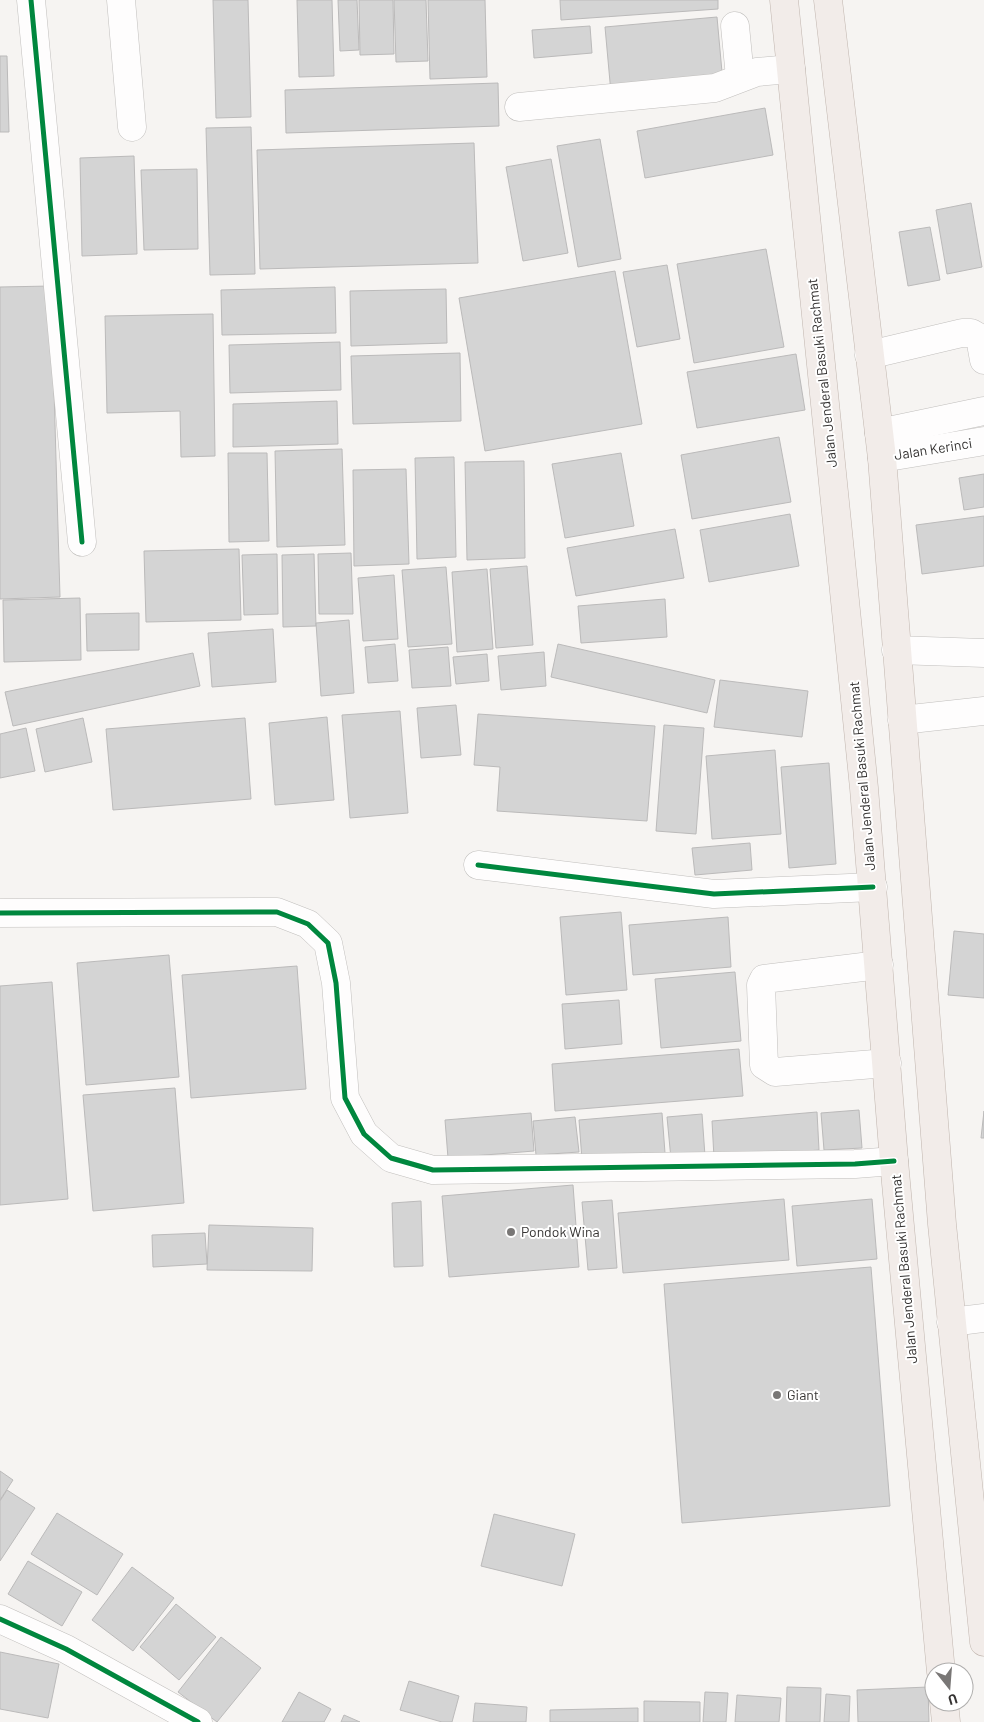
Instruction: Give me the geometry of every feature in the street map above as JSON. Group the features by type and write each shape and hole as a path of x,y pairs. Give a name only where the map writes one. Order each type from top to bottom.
{"main road":[{"name":"Jalan Jenderal Basuki Rachmat","path":"784,0 873,887 894,1161 940,1662"},
{"path":"828,0 881,445 951,1322 975,1479 984,1642"},
{"path":"879,965 921,961"}],"street":[{"path":"31,0 82,542"},
{"path":"121,0 132,127"},
{"path":"735,26 740,78"},
{"path":"519,107 715,88 757,72 791,69"},
{"path":"869,355 962,333 972,333 980,338 984,360"},
{"path":"881,445 984,411"},
{"name":"Jalan Kerinci","path":"881,445 984,441"},
{"path":"896,650 984,652"},
{"path":"902,720 984,711"},
{"path":"478,865 714,894 873,887"},
{"path":"0,913 277,912 308,924 328,943 336,983 346,1098 364,1134 391,1158 433,1170 855,1164 894,1161"},
{"path":"879,965 764,979 761,984 764,1065 775,1072 887,1063"},
{"path":"951,1322 984,1318"},
{"path":"0,1619 66,1649 198,1722"}],"building":[{"path":"213,0 248,0 251,117 216,118"},
{"path":"297,0 332,0 334,76 299,77"},
{"path":"338,0 357,0 359,50 340,51"},
{"path":"359,0 393,0 394,54 360,55"},
{"path":"394,0 426,0 428,61 396,62"},
{"path":"428,0 485,0 487,77 430,79"},
{"path":"560,0 718,0 718,9 561,20"},
{"path":"717,17 723,83 611,93 605,27"},
{"path":"590,26 592,53 534,58 532,30"},
{"path":"0,56 7,56 9,132 0,132"},
{"path":"498,83 499,126 286,133 285,90"},
{"path":"765,108 773,155 645,178 637,131"},
{"path":"251,127 255,274 210,275 206,128"},
{"path":"600,139 621,259 578,267 557,146"},
{"path":"474,143 478,263 260,269 257,150"},
{"path":"134,156 137,254 82,256 80,158"},
{"path":"551,159 568,253 523,261 506,167"},
{"path":"197,169 198,249 144,250 141,170"},
{"path":"971,203 982,267 947,274 936,210"},
{"path":"930,227 940,280 908,286 899,232"},
{"path":"766,249 784,347 694,363 677,264"},
{"path":"667,265 680,339 637,347 623,272"},
{"path":"615,271 642,424 485,451 459,298"},
{"path":"51,286 60,597 0,599 0,287"},
{"path":"335,287 336,333 222,335 221,290"},
{"path":"446,289 447,343 351,346 350,291"},
{"path":"213,314 215,456 181,457 180,411 107,413 105,316"},
{"path":"340,342 341,390 230,393 229,345"},
{"path":"460,353 461,421 353,424 351,356"},
{"path":"796,354 805,410 697,428 687,372"},
{"path":"337,401 338,444 233,447 233,404"},
{"path":"779,437 791,502 692,519 681,455"},
{"path":"342,449 345,545 277,547 275,451"},
{"path":"228,453 267,453 269,541 229,542"},
{"path":"621,453 634,526 565,538 552,464"},
{"path":"454,457 456,557 417,559 415,458"},
{"path":"524,461 525,558 467,560 465,462"},
{"path":"406,469 409,564 354,566 353,470"},
{"path":"984,474 984,507 964,510 959,478"},
{"path":"790,514 799,566 709,582 700,530"},
{"path":"984,516 984,566 922,574 916,525"},
{"path":"675,529 684,578 576,596 567,548"},
{"path":"239,549 241,620 146,622 144,551"},
{"path":"351,553 353,614 319,614 318,554"},
{"path":"277,554 278,614 244,615 242,555"},
{"path":"314,554 316,626 283,627 282,555"},
{"path":"527,566 533,645 496,648 490,569"},
{"path":"446,567 452,644 408,647 402,570"},
{"path":"487,569 493,649 457,652 452,572"},
{"path":"394,575 398,639 363,641 358,578"},
{"path":"80,598 81,660 4,662 3,600"},
{"path":"665,599 667,637 581,643 578,606"},
{"path":"139,613 139,650 87,651 86,614"},
{"path":"349,620 354,693 321,696 316,623"},
{"path":"273,629 276,682 212,687 208,633"},
{"path":"395,644 398,681 368,683 365,647"},
{"path":"558,644 715,680 707,713 551,677"},
{"path":"448,647 451,686 412,688 409,650"},
{"path":"544,652 546,686 501,690 498,656"},
{"path":"193,653 200,686 13,726 5,692"},
{"path":"487,654 489,681 456,684 453,657"},
{"path":"720,680 808,691 802,737 714,727"},
{"path":"456,705 461,755 421,758 417,708"},
{"path":"400,711 408,813 350,818 342,715"},
{"path":"478,714 655,726 647,821 497,811 500,767 474,765"},
{"path":"327,717 334,800 275,805 269,723"},
{"path":"83,718 92,762 45,772 36,729"},
{"path":"245,718 251,799 113,810 106,729"},
{"path":"664,725 704,728 696,834 656,831"},
{"path":"26,728 35,771 0,778 0,734"},
{"path":"775,750 781,834 712,839 706,756"},
{"path":"829,763 836,864 789,868 781,767"},
{"path":"750,843 752,870 695,875 692,848"},
{"path":"621,912 627,990 566,995 560,917"},
{"path":"728,917 731,967 633,975 629,925"},
{"path":"954,931 984,934 984,998 948,995"},
{"path":"169,955 179,1077 86,1085 77,963"},
{"path":"297,966 306,1089 191,1098 182,975"},
{"path":"735,972 741,1041 661,1048 655,979"},
{"path":"52,982 68,1199 0,1205 0,986"},
{"path":"619,1000 622,1044 565,1049 562,1004"},
{"path":"739,1049 743,1096 555,1111 552,1064"},
{"path":"175,1088 184,1203 93,1211 83,1095"},
{"path":"859,1110 862,1148 824,1150 821,1113"},
{"path":"984,1111 984,1138 981,1138"},
{"path":"817,1112 819,1150 714,1158 712,1121"},
{"path":"531,1113 534,1151 448,1158 445,1120"},
{"path":"662,1113 665,1153 582,1160 579,1120"},
{"path":"702,1114 705,1156 671,1159 667,1117"},
{"path":"575,1117 579,1152 536,1155 533,1121"},
{"name":"Pondok Wina","path":"573,1185 579,1267 449,1277 442,1196"},
{"path":"784,1199 789,1260 623,1273 618,1213"},
{"path":"872,1199 877,1259 797,1266 792,1206"},
{"path":"612,1200 617,1268 588,1270 582,1202"},
{"path":"421,1201 423,1266 394,1267 392,1203"},
{"path":"209,1225 313,1228 312,1271 207,1270"},
{"path":"205,1233 207,1264 153,1267 152,1235"},
{"name":"Giant","path":"871,1267 890,1506 682,1523 664,1284"},
{"path":"0,1471 13,1480 0,1500"},
{"path":"7,1490 35,1508 0,1561 0,1501"},
{"path":"57,1513 123,1554 97,1595 31,1554"},
{"path":"494,1514 575,1534 562,1586 481,1566"},
{"path":"28,1561 82,1592 62,1626 8,1594"},
{"path":"132,1567 174,1598 133,1651 92,1620"},
{"path":"176,1604 216,1637 179,1680 140,1647"},
{"path":"221,1637 261,1668 217,1722 178,1692"},
{"path":"0,1652 59,1664 48,1718 0,1709"},
{"path":"409,1681 459,1696 452,1722 442,1722 400,1710"},
{"path":"787,1687 821,1688 820,1722 786,1722"},
{"path":"924,1687 924,1712 929,1712 929,1722 858,1722 857,1690"},
{"path":"299,1692 331,1709 324,1722 282,1722"},
{"path":"705,1692 728,1693 726,1722 703,1722"},
{"path":"826,1694 850,1696 849,1722 824,1722"},
{"path":"737,1695 781,1698 779,1722 735,1722"},
{"path":"644,1701 700,1702 700,1722 644,1722"},
{"path":"475,1703 527,1707 526,1722 473,1722"},
{"path":"638,1708 638,1722 550,1722 550,1710"},
{"path":"344,1715 360,1722 341,1722"}],"cycle path":[{"path":"31,0 82,542"},
{"path":"478,865 714,894 873,887"},
{"path":"0,913 277,912 308,924 328,943 336,983 345,1098 364,1134 391,1158 433,1170 855,1164 894,1161"},
{"path":"0,1619 66,1649 198,1722"}],"place":[{"name":"Pondok Wina","path":"511,1232"},
{"name":"Giant","path":"777,1395"}]}
